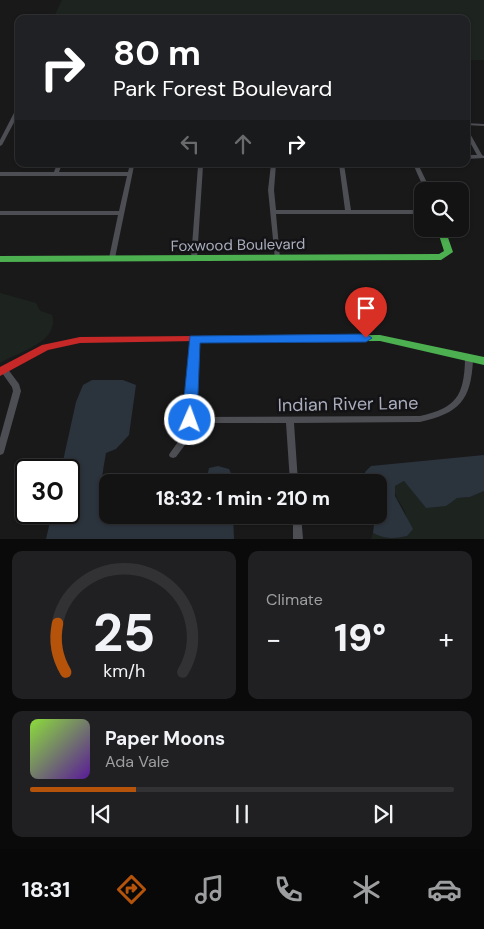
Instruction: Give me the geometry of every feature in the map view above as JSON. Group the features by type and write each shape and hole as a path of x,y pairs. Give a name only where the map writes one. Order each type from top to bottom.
{"street":[{"path":"0,146 15,116"},
{"path":"470,124 484,124"},
{"path":"470,137 482,157"},
{"path":"56,174 59,167"},
{"path":"112,258 131,167"},
{"path":"194,259 201,167"},
{"path":"273,167 273,212 277,258"},
{"path":"342,167 348,212"},
{"path":"416,167 424,182"},
{"path":"0,174 130,174"},
{"path":"273,212 414,212"},
{"path":"0,213 122,213"},
{"name":"Foxwood Boulevard","path":"0,259 441,257 449,252 444,237"},
{"path":"0,452 17,391 2,371 36,351 68,341 380,338 408,343 469,360 484,361"},
{"path":"173,456 187,436 190,420 194,339"},
{"name":"Indian River Lane","path":"190,420 420,419 436,415 452,407 462,396 467,386 469,360"},
{"path":"290,420 293,474"},
{"path":"297,524 298,539"}],"shaded area":[{"path":"62,0 484,0 484,60 470,60 470,15 55,15"},
{"path":"0,293 36,303 40,311 52,315 53,324 50,332 36,345 0,363"},
{"path":"92,380 123,380 136,385 129,435 116,449 106,453 103,474 99,474 99,524 233,524 234,539 46,539 49,524 80,524 80,459 63,459 76,402 83,385"},
{"path":"484,455 484,491 470,497 457,498 446,506 426,508 404,481 395,486 395,496 413,529 407,536 389,538 373,533 374,524 387,524 387,474 365,474 371,466"},
{"path":"218,466 229,469 231,474 208,474 209,468"},
{"path":"404,481 426,508 447,503 457,498 470,497 484,491 484,539 371,539 373,533 390,538 407,536 406,514 396,496 395,490 395,486"}],"traffic: fast":[{"path":"0,259 441,257 449,252 444,237"},
{"path":"194,339 380,338 484,361"}],"traffic: jam":[{"path":"0,372 45,347 80,340 194,339"}],"route":[{"path":"190,420 194,339 366,338"}]}
